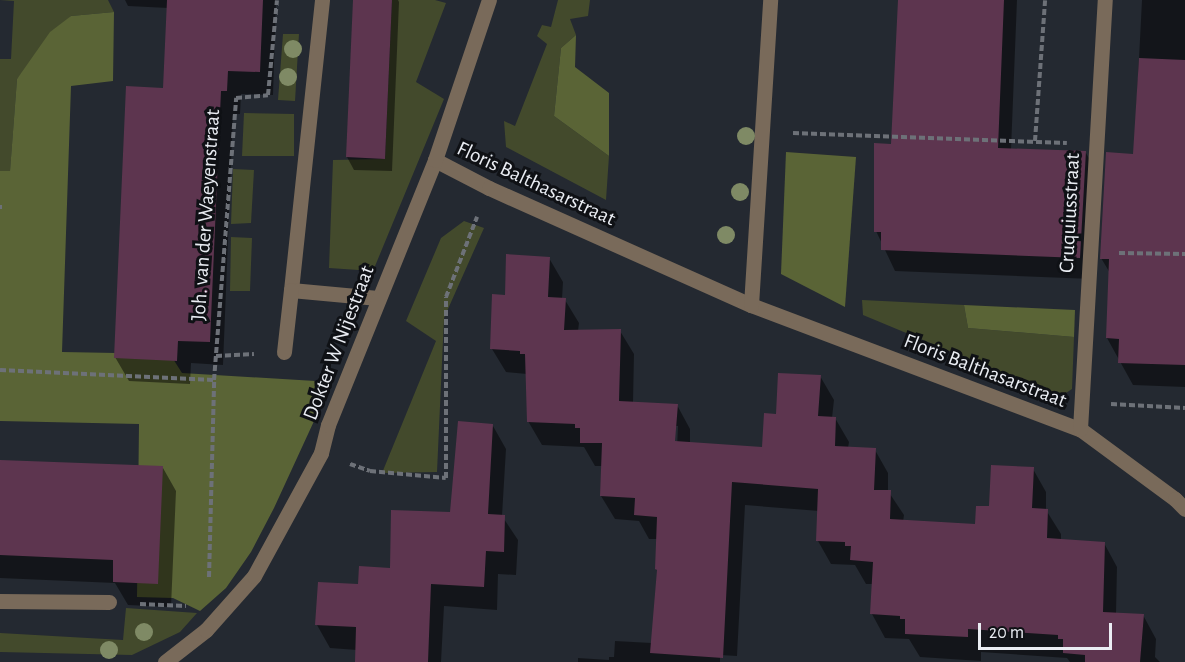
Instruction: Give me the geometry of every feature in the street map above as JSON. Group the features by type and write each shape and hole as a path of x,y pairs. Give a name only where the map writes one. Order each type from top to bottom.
{"street":[{"path":"284,352 322,0"},
{"name":"Dokter W Nijestraat","path":"165,662 207,630 254,576 321,453 328,425 435,160 489,0"},
{"path":"751,305 770,0"},
{"name":"Cruquiusstraat","path":"1080,429 1105,0"},
{"name":"Floris Balthasarstraat","path":"435,160 489,188 751,305 1080,429 1175,499 1185,509"},
{"path":"291,290 378,298"},
{"path":"0,601 109,602"}],"path":[{"name":"Joh. van der Waeyenstraat","path":"207,630 214,380 236,98 268,95 277,0"},
{"path":"1035,141 1045,0"},
{"path":"762,132 1035,141 1095,146"},
{"path":"321,453 370,471 446,478 446,297 489,188"},
{"path":"1089,252 1185,254"},
{"path":"216,356 284,352"},
{"path":"0,370 214,380"},
{"path":"1080,403 1185,408"},
{"path":"109,602 208,607"}],"green space":[{"path":"0,0 108,0 114,12 71,16 17,79 10,172 0,171 0,59 11,59 14,1"},
{"path":"392,0 435,0 446,3 416,82 444,99 373,271 329,268 333,160 385,159"},
{"path":"558,0 590,0 588,16 570,19 576,35 561,48 554,116 609,156 606,200 506,147 504,121 515,126 547,44 537,36 542,25 551,27"},
{"path":"114,12 113,81 71,86 62,352 170,354 182,373 332,382 274,508 251,552 226,588 200,611 173,598 137,597 139,424 0,421 0,171 10,171 17,79 50,32 71,16"},
{"path":"283,34 299,34 295,101 278,100"},
{"path":"576,35 575,67 609,93 609,156 554,116 561,48"},
{"path":"244,113 294,114 294,156 242,156"},
{"path":"786,152 856,157 845,307 781,274"},
{"path":"233,169 254,170 251,223 231,224"},
{"path":"464,221 484,228 444,318 437,472 382,473 436,341 406,321 441,238"},
{"path":"231,237 252,238 250,291 230,291"},
{"path":"862,300 964,305 968,328 1074,337 1072,389 1060,397 863,315"},
{"path":"964,305 1075,310 1074,337 968,328"},
{"path":"126,608 197,613 180,632 132,655 0,652 0,633 123,640"}],"building":[{"path":"167,0 263,0 260,72 228,71 227,91 221,91 210,342 178,341 177,361 114,358 126,86 163,88"},
{"path":"353,0 392,0 385,159 346,157"},
{"path":"898,0 1004,0 998,148 1086,151 1080,258 881,250 881,232 874,232 874,143 891,144"},
{"path":"1139,58 1185,60 1185,365 1118,363 1119,339 1106,338 1109,259 1100,259 1106,152 1133,154"},
{"path":"506,254 550,257 548,297 566,298 564,330 621,329 619,401 678,404 675,441 762,447 764,413 776,414 778,373 821,375 818,416 836,417 835,446 876,448 874,490 891,490 890,519 975,524 976,506 989,506 991,465 1034,467 1032,508 1048,509 1047,538 1105,542 1103,612 1144,614 1140,662 1085,662 1085,655 1063,653 1063,639 1058,639 1058,635 968,629 968,637 905,634 905,619 900,619 900,616 870,614 873,562 850,560 851,546 845,546 845,542 816,541 818,489 732,482 723,658 650,653 657,570 655,569 657,517 634,515 635,498 600,496 602,443 580,443 580,428 575,428 575,424 527,422 525,354 520,354 520,351 490,349 492,294 505,295"},
{"path":"458,421 493,424 488,514 505,515 504,552 486,551 484,587 431,584 428,662 355,662 356,627 315,625 318,582 358,584 359,566 390,568 391,510 450,512"},
{"path":"0,460 163,466 158,584 113,582 113,560 0,555"}]}
